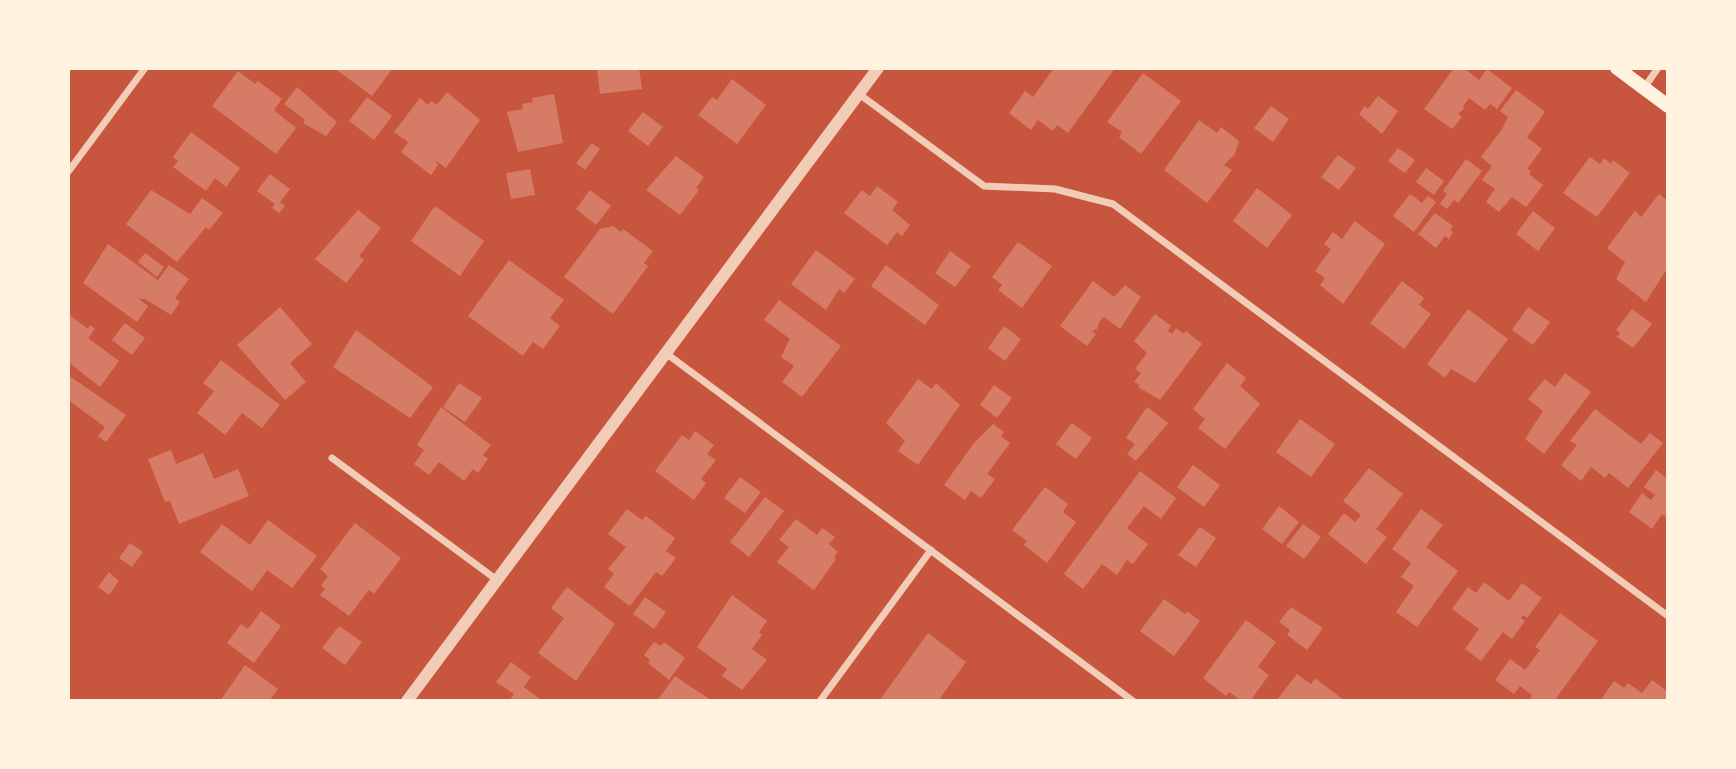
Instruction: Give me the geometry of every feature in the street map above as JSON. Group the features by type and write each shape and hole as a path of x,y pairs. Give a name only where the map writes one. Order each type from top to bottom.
{"main road":[{"path":"1616,68 1668,106"}],"street":[{"path":"68,172 145,68"},
{"path":"407,701 878,68"},
{"path":"1643,88 1658,68"},
{"path":"859,94 984,186 1055,189 1113,204 1668,616"},
{"path":"667,354 1133,701"},
{"path":"332,458 497,580"},
{"path":"820,701 931,550"}],"building":[{"path":"334,68 393,68 372,96"},
{"path":"597,68 639,68 642,89 600,94"},
{"path":"1054,68 1115,68 1068,133 1057,125 1053,131 1038,120 1031,130 1009,113 1025,91 1033,97"},
{"path":"1454,68 1464,68 1479,80 1487,69 1512,88 1497,109 1490,104 1485,110 1469,98 1463,106 1465,108 1458,114 1462,117 1452,129 1424,109"},
{"path":"238,71 255,84 258,81 282,99 274,110 296,128 276,154 212,106"},
{"path":"1143,73 1181,101 1141,154 1119,137 1122,132 1107,122"},
{"path":"732,79 766,105 737,144 698,115 712,97 717,100"},
{"path":"297,87 337,122 326,136 303,123 305,120 284,104"},
{"path":"1516,90 1545,112 1527,137 1542,149 1527,169 1531,171 1529,174 1543,185 1526,207 1512,197 1499,212 1486,202 1495,189 1482,180 1492,166 1481,157 1502,129 1508,117 1500,111"},
{"path":"447,92 480,120 446,168 435,160 438,165 431,175 401,152 408,142 394,132 420,98 428,105 431,101 437,105"},
{"path":"554,94 563,143 518,152 507,112 523,109 522,104 533,102 532,98"},
{"path":"1378,96 1398,111 1382,134 1359,114 1365,106 1368,109"},
{"path":"367,97 392,116 374,140 349,121"},
{"path":"1271,106 1289,119 1273,142 1254,128"},
{"path":"643,112 663,127 648,146 628,131"},
{"path":"1199,120 1217,133 1221,127 1239,141 1235,154 1224,165 1232,170 1207,203 1164,170"},
{"path":"191,132 240,168 226,187 215,178 206,191 173,167 178,161 173,157"},
{"path":"592,143 600,149 585,170 576,163"},
{"path":"1398,148 1415,160 1405,173 1388,161"},
{"path":"1338,155 1356,168 1339,190 1321,177"},
{"path":"676,156 704,177 696,188 699,190 680,215 646,190"},
{"path":"1590,157 1600,164 1604,158 1611,164 1613,160 1630,173 1597,217 1563,193"},
{"path":"1466,159 1482,171 1458,203 1454,200 1447,209 1440,204 1447,194 1443,191"},
{"path":"1426,168 1444,181 1434,195 1416,182"},
{"path":"530,169 535,195 511,199 506,173"},
{"path":"270,174 290,189 280,202 285,206 279,213 272,208 275,204 257,191"},
{"path":"877,186 898,202 892,210 910,225 902,236 897,232 887,245 844,213 862,190 870,196"},
{"path":"1257,188 1292,215 1267,248 1233,221"},
{"path":"151,190 190,214 202,198 223,213 209,230 206,227 177,262 126,224"},
{"path":"590,190 611,206 596,225 576,209"},
{"path":"1410,194 1422,203 1428,196 1436,202 1414,232 1393,216"},
{"path":"1659,194 1668,201 1668,267 1646,302 1616,279 1625,262 1607,248 1635,211 1641,217"},
{"path":"435,206 484,241 460,276 411,241"},
{"path":"358,210 381,228 359,256 364,260 346,283 315,259"},
{"path":"1533,211 1555,228 1538,251 1516,234"},
{"path":"1435,213 1453,226 1449,239 1445,236 1436,248 1418,234"},
{"path":"1355,221 1385,244 1343,304 1320,285 1325,278 1315,271 1331,249 1324,244 1333,232 1342,239"},
{"path":"613,226 621,232 623,229 653,251 644,263 648,266 613,314 564,277 600,229"},
{"path":"1018,242 1052,266 1022,308 998,290 1002,285 992,277"},
{"path":"108,244 158,280 169,265 189,279 175,298 180,302 171,315 145,299 139,299 148,306 137,322 83,283"},
{"path":"816,250 855,279 844,293 839,289 826,310 791,284"},
{"path":"950,251 971,266 955,287 935,273"},
{"path":"145,253 164,267 157,277 138,262"},
{"path":"509,260 564,300 550,318 560,326 543,349 533,342 523,356 468,316"},
{"path":"886,265 939,305 925,325 871,286"},
{"path":"1093,281 1114,297 1125,285 1141,297 1120,329 1104,317 1097,329 1092,331 1096,334 1087,346 1060,326"},
{"path":"1402,281 1424,298 1419,305 1431,314 1404,349 1370,323"},
{"path":"779,300 841,346 802,397 782,382 794,366 781,357 790,339 764,320"},
{"path":"280,307 312,344 290,363 306,382 285,400 237,345"},
{"path":"1528,307 1550,322 1533,345 1512,330"},
{"path":"1468,309 1508,339 1475,383 1451,369 1445,378 1427,364"},
{"path":"1632,309 1652,324 1633,348 1617,337 1620,333 1616,330"},
{"path":"68,314 88,329 90,325 95,329 88,338 119,361 100,387 68,362"},
{"path":"1155,314 1171,326 1168,331 1172,334 1176,328 1184,334 1186,331 1202,344 1160,400 1134,382 1141,373 1135,369 1147,353 1134,341"},
{"path":"125,323 145,338 132,355 112,340"},
{"path":"1004,326 1021,339 1005,361 988,348"},
{"path":"356,330 433,387 410,418 333,367"},
{"path":"221,360 280,405 262,428 242,413 225,435 197,413 214,391 203,383"},
{"path":"1227,363 1246,378 1240,386 1260,404 1225,449 1198,428 1205,419 1193,409"},
{"path":"1565,373 1591,392 1544,454 1525,439 1543,411 1528,399 1545,379 1555,387"},
{"path":"68,375 126,415 106,442 98,436 105,427 68,400"},
{"path":"918,379 932,389 936,383 960,405 918,465 898,451 905,441 886,423"},
{"path":"459,383 482,398 465,422 443,407"},
{"path":"994,385 1012,398 997,418 980,405"},
{"path":"441,407 491,445 483,455 488,459 478,473 473,469 464,481 439,462 429,475 414,464 424,450 417,445"},
{"path":"1147,407 1168,423 1136,461 1127,454 1135,444 1126,438"},
{"path":"1595,409 1641,444 1650,433 1663,443 1628,488 1609,473 1605,478 1591,467 1581,481 1561,465 1577,445 1570,441"},
{"path":"1300,419 1335,444 1311,477 1276,452"},
{"path":"1072,423 1092,438 1076,459 1056,444"},
{"path":"993,424 1004,432 1001,436 1010,443 987,474 995,479 981,498 971,491 965,500 944,485 974,443"},
{"path":"695,431 714,445 707,454 716,460 701,479 706,483 694,500 655,471 682,435 689,440"},
{"path":"171,450 176,464 203,453 214,479 238,469 249,496 179,524 170,501 165,502 148,459"},
{"path":"1193,465 1220,485 1204,507 1177,487"},
{"path":"1369,468 1403,494 1376,529 1387,537 1366,564 1328,534 1344,513 1355,522 1361,515 1343,501"},
{"path":"1656,470 1668,479 1668,519 1662,514 1652,529 1629,512 1642,493 1651,500 1655,495 1644,487"},
{"path":"1140,471 1176,498 1161,519 1144,506 1127,528 1148,544 1133,564 1127,560 1117,575 1102,564 1083,589 1064,574"},
{"path":"740,477 761,492 745,513 724,498"},
{"path":"1045,487 1068,504 1063,512 1076,522 1047,563 1024,545 1027,541 1012,530"},
{"path":"765,497 784,511 749,557 730,542"},
{"path":"1279,506 1299,522 1282,544 1262,529"},
{"path":"627,509 642,520 646,516 675,538 666,551 676,558 662,576 656,572 630,606 604,587 614,574 608,569 626,547 608,534"},
{"path":"1421,509 1443,525 1426,547 1458,571 1417,627 1396,612 1414,586 1401,577 1411,563 1392,549"},
{"path":"796,519 817,535 822,528 835,537 829,544 838,552 834,557 836,559 814,590 777,562 789,547 779,540"},
{"path":"268,520 317,556 292,588 267,570 252,591 200,552 222,524 250,545"},
{"path":"355,523 401,558 374,594 369,590 349,616 320,595 325,589 321,585 328,576 320,569"},
{"path":"1303,524 1321,537 1304,559 1286,546"},
{"path":"1200,527 1216,538 1196,567 1178,555"},
{"path":"130,543 143,552 132,567 119,558"},
{"path":"109,572 119,581 109,595 98,587"},
{"path":"1484,582 1509,601 1522,583 1542,598 1527,618 1523,615 1521,618 1525,621 1512,639 1503,632 1481,661 1465,649 1479,629 1452,609 1468,587 1476,593"},
{"path":"567,587 615,624 576,681 538,653 564,618 551,608"},
{"path":"732,595 767,621 759,632 762,635 752,649 767,660 742,690 722,676 727,669 697,647"},
{"path":"645,597 666,612 654,629 633,614"},
{"path":"1164,599 1200,621 1174,656 1140,631"},
{"path":"1291,607 1323,628 1307,650 1287,635 1290,630 1279,622"},
{"path":"261,611 281,626 254,663 227,643 241,624 248,629"},
{"path":"1560,613 1598,641 1554,701 1529,701 1532,695 1520,686 1514,694 1495,680 1510,659 1525,670 1540,650 1535,647"},
{"path":"1246,620 1276,642 1258,667 1269,675 1250,701 1242,701 1229,692 1226,696 1203,678"},
{"path":"339,626 362,642 345,665 322,648"},
{"path":"928,633 966,662 938,701 879,701"},
{"path":"654,642 661,646 664,642 685,658 669,680 648,663 650,660 644,655"},
{"path":"511,662 531,677 524,687 543,701 509,701 514,694 496,682"},
{"path":"245,665 278,689 269,701 220,701"},
{"path":"1297,674 1311,684 1315,678 1345,701 1276,701"},
{"path":"675,676 694,689 713,701 657,701"},
{"path":"1652,680 1668,692 1668,701 1600,701 1614,681 1624,688 1628,683 1642,693"}]}
